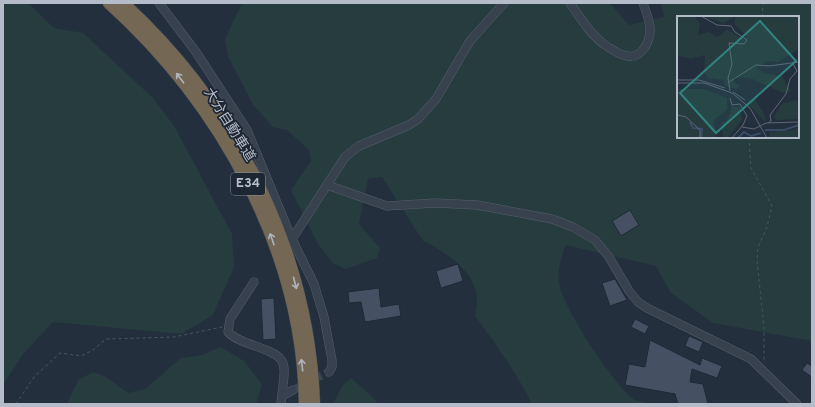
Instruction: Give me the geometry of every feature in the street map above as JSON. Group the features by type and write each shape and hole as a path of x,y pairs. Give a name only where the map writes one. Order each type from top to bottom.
{"highway":[{"name":"大分自動車道","path":"109,3 151,44 206,112 251,190 267,227 293,308 299,343 305,404"},
{"name":"大分自動車道","path":"123,3 182,66 218,115 239,148 260,187 290,263 301,306 309,343 314,404"}],"street":[{"path":"159,3 196,52 247,130 292,239 314,284 321,304 332,360 332,367 329,372"},
{"path":"292,239 345,157 359,146 409,125 418,119 436,99 470,41 504,3"},
{"path":"570,3 602,43 618,53 629,57 634,56 644,49 650,36 649,22 643,3"},
{"path":"327,185 387,206 434,203 477,205 552,219 573,227 595,240 609,257 629,291 638,302 647,308 751,359 765,371 786,395 797,404"},
{"path":"254,282 234,312 228,325 228,332 234,338 271,351 283,359 285,378 282,400"},
{"path":"282,400 293,390"},
{"path":"784,404 786,395"}],"path":[{"path":"762,16 763,3"},
{"path":"749,138 751,168 772,206 767,226 758,247 757,261 764,327 765,371"},
{"path":"16,404 34,377 60,354 81,356 93,350 106,339 174,337 228,325"}],"green space":[{"path":"3,3 28,3 54,28 83,33 153,98 174,126 232,234 234,267 213,315 181,334 53,322 23,354 3,385"},
{"path":"242,3 610,3 629,25 664,17 661,3 812,3 812,341 713,323 670,292 656,266 566,245 560,265 559,281 564,299 571,313 602,362 624,390 633,399 650,404 532,404 505,358 475,316 477,297 475,288 470,279 464,270 449,256 423,241 382,177 368,179 359,224 380,248 377,258 345,269 333,263 318,244 291,190 311,161 309,150 287,130 273,127 253,105 228,56 225,39"},
{"path":"221,347 244,361 262,384 256,404 67,404 78,380 93,372 106,377 128,393 145,389 181,358 202,355"},
{"path":"351,378 374,398 377,404 333,404 342,386"}],"building":[{"path":"630,210 639,225 621,236 612,221"},
{"path":"458,264 463,281 441,288 436,271"},
{"path":"615,279 627,300 610,306 602,283"},
{"path":"379,288 381,307 399,304 401,316 365,322 361,302 349,303 348,292"},
{"path":"274,298 276,339 263,340 261,299"},
{"path":"635,319 649,326 645,334 631,327"},
{"path":"689,336 703,342 699,352 685,346"},
{"path":"650,340 700,365 702,358 722,366 717,378 692,369 690,382 703,384 708,404 678,404 675,394 625,385 629,364 645,367"},
{"path":"807,363 812,366 812,377 802,370"}],"tunnel":[{"path":"293,390 329,372"}]}
